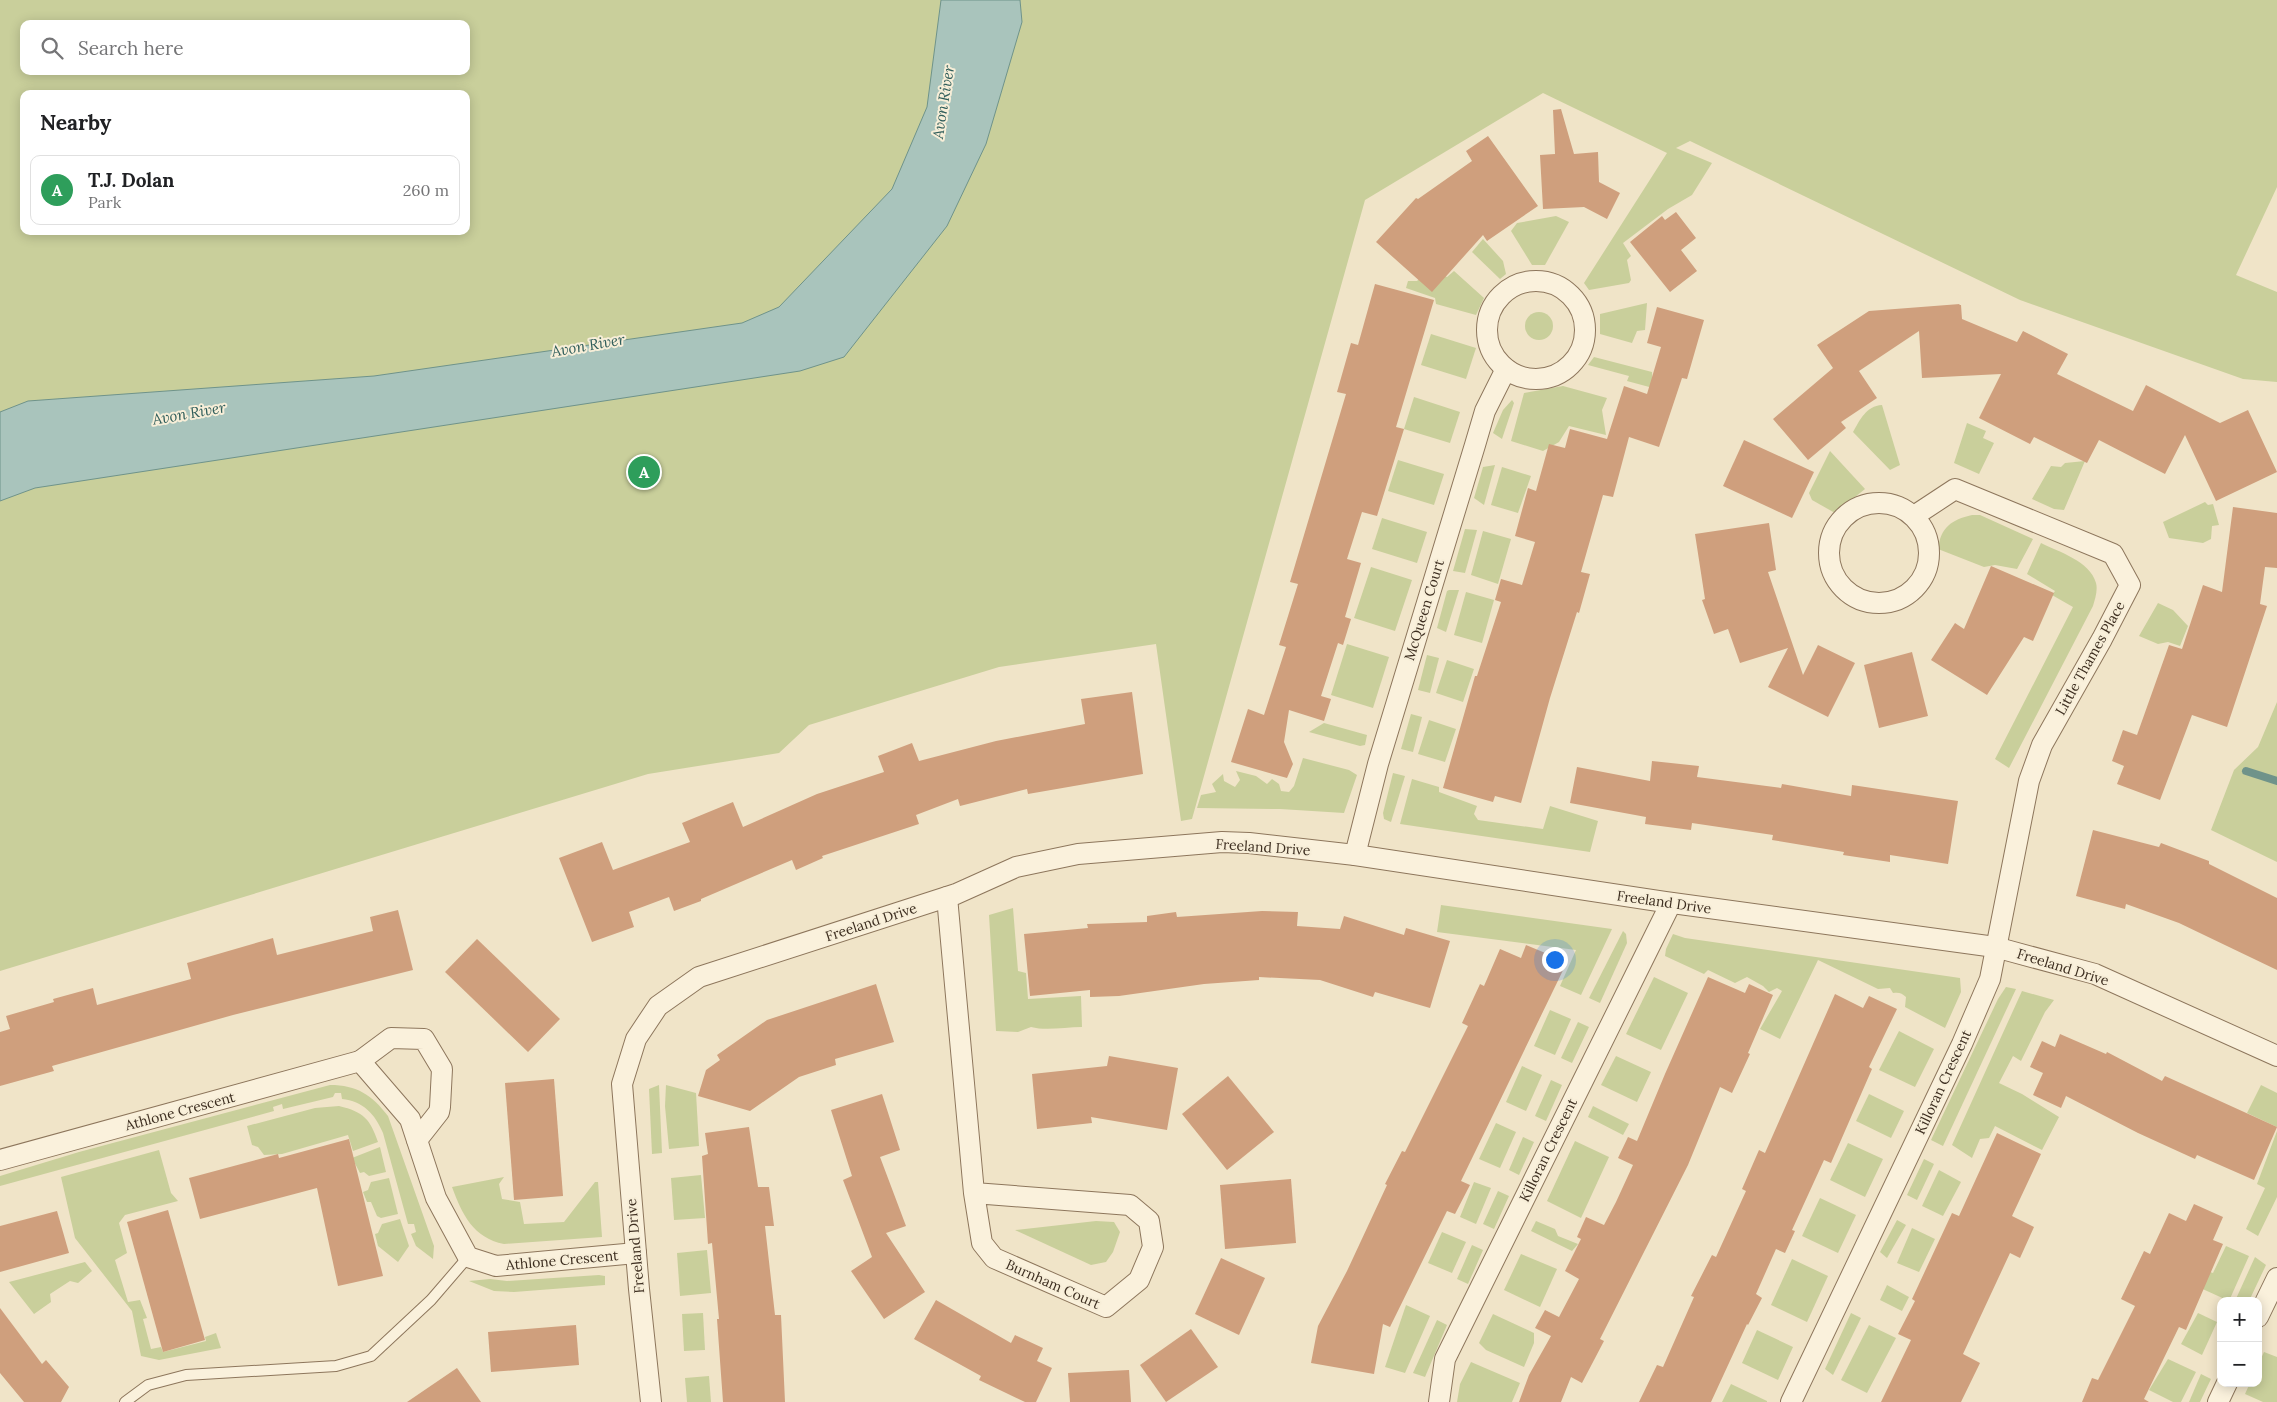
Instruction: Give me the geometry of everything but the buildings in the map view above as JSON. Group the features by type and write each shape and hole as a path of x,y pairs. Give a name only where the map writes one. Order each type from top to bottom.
{"street":[{"path":"1530,282 1547,282 1560,287 1570,295 1580,308 1585,325 1583,345 1575,360 1562,372 1538,379 1521,377 1506,369 1492,353 1487,336 1488,319 1495,304 1513,287 1530,282"},
{"name":"McQueen Court","path":"1355,856 1378,764 1485,411 1506,369"},
{"name":"Little Thames Place","path":"1914,516 1955,489 2114,554 2130,585 2042,745 2029,781 1995,947"},
{"path":"1882,502 1899,506 1914,516 1925,532 1929,549 1928,566 1920,582 1901,598 1887,603 1870,603 1847,592 1835,579 1829,564 1828,546 1833,530 1848,512 1864,504 1882,502"},
{"name":"Freeland Drive","path":"651,1402 622,1084 636,1039 658,1006 699,977 947,897 1016,867 1078,854 1222,842 1249,843 1355,856 1671,903 1995,947 2095,974 2277,1056"},
{"name":"Burnham Court","path":"947,897 974,1193 982,1244 994,1258 1106,1307 1139,1280 1153,1247 1149,1221 1130,1205 974,1193"},
{"name":"Killoran Crescent","path":"1439,1402 1446,1359 1671,903"},
{"name":"Killoran Crescent","path":"1791,1402 1962,1044 1990,979 1995,947"},
{"name":"Athlone Crescent","path":"0,1160 360,1061 391,1038 424,1039 442,1069 439,1112 417,1140"},
{"path":"360,1061 410,1119 436,1198 468,1257"},
{"name":"Athlone Crescent","path":"468,1257 496,1266 636,1253"},
{"path":"2262,1309 2277,1278"},
{"path":"2218,1402 2225,1387"}],"lane":[{"path":"125,1402 148,1385 186,1375 336,1366 371,1356 431,1300 468,1257"}],"green space":[{"path":"0,0 2277,0 2277,187 2236,275 2277,292 2277,382 2243,379 2020,300 1690,141 1676,148 1712,163 1692,195 1668,209 1623,243 1631,256 1627,260 1631,280 1629,283 1589,290 1584,283 1667,153 1543,93 1365,200 1192,819 1181,821 1156,644 999,667 809,725 779,753 648,774 0,971"},
{"path":"1556,216 1569,222 1545,265 1532,265 1511,231 1517,223"},
{"path":"1483,239 1503,261 1506,274 1500,279 1472,252"},
{"path":"1429,269 1447,277 1454,271 1484,298 1476,315 1436,304 1435,298 1406,288 1408,281 1417,281"},
{"path":"1647,303 1645,330 1637,331 1632,343 1600,334 1600,314"},
{"path":"1539,312 1549,316 1553,326 1549,336 1539,340 1529,336 1525,326 1529,316"},
{"path":"1431,334 1476,348 1466,379 1421,365"},
{"path":"1594,357 1652,372 1653,388 1627,381 1629,376 1588,365"},
{"path":"1563,386 1607,398 1602,410 1606,435 1569,426 1559,442 1543,451 1511,441 1524,393"},
{"path":"1414,397 1460,412 1450,443 1404,429"},
{"path":"1512,400 1514,403 1502,439 1493,433 1503,410"},
{"path":"1882,405 1900,465 1890,470 1853,432 1861,418 1868,411"},
{"path":"1967,423 1986,431 1983,438 1994,443 1979,474 1954,463"},
{"path":"1830,451 1865,489 1835,513 1812,500 1809,493"},
{"path":"1398,460 1444,474 1434,505 1388,491"},
{"path":"2085,461 2064,510 2054,509 2032,499 2051,466 2061,467 2065,463"},
{"path":"1495,465 1484,505 1474,498 1483,467"},
{"path":"1502,467 1531,476 1518,513 1491,505"},
{"path":"2205,502 2208,505 2213,504 2219,525 2212,526 2211,539 2203,543 2169,538 2163,522"},
{"path":"1980,515 2033,539 2017,569 1995,565 1984,567 1938,549 1939,541 1948,526 1958,519"},
{"path":"1382,518 1427,532 1417,563 1372,549"},
{"path":"1465,529 1477,530 1465,573 1453,571"},
{"path":"1483,531 1511,539 1498,584 1471,575"},
{"path":"2041,543 2081,563 2093,575 2097,586 2093,606 2009,768 1995,759 2073,607 2052,595 2055,591 2027,574"},
{"path":"1371,567 1412,580 1395,631 1354,618"},
{"path":"1459,590 1446,632 1437,628 1447,591"},
{"path":"1466,592 1494,600 1482,643 1454,635"},
{"path":"2158,603 2173,610 2188,626 2180,646 2168,642 2158,644 2139,636"},
{"path":"1347,644 1389,657 1373,708 1331,695"},
{"path":"1427,655 1439,658 1430,693 1418,690"},
{"path":"1447,660 1474,669 1463,702 1436,693"},
{"path":"2277,702 2277,862 2211,830 2234,770 2258,747"},
{"path":"1411,714 1422,717 1413,752 1401,749"},
{"path":"1429,720 1456,729 1445,762 1418,754"},
{"path":"1324,723 1367,735 1365,745 1360,746 1309,732"},
{"path":"1303,758 1349,770 1357,775 1344,813 1280,809 1197,808 1201,795 1216,792 1212,784 1223,774 1224,781 1235,787 1240,780 1236,771 1256,776 1267,784 1272,779 1279,784 1281,791 1289,792 1294,786"},
{"path":"1393,773 1405,776 1391,822 1384,819 1383,813"},
{"path":"1412,779 1439,787 1439,792 1477,806 1474,814 1478,820 1543,829 1550,806 1598,821 1590,852 1400,824"},
{"path":"1441,905 1612,929 1581,995 1560,986 1576,950 1437,932"},
{"path":"1013,908 1018,971 1026,973 1028,999 1081,996 1082,1027 1049,1029 1031,1027 1018,1032 996,1031 989,915"},
{"path":"1623,931 1626,934 1627,943 1600,1003 1589,998"},
{"path":"1673,934 1685,938 1960,978 1961,992 1945,1028 1905,1007 1906,997 1902,994 1893,993 1890,988 1878,989 1818,960 1780,1039 1760,1029 1782,991 1777,988 1769,992 1763,986 1747,977 1735,983 1708,970 1704,974 1665,956"},
{"path":"1654,977 1688,993 1661,1050 1626,1034"},
{"path":"2006,987 2016,989 1943,1146 1931,1140 1998,999"},
{"path":"2022,991 2054,1000 2045,1012 2021,1061 2013,1056 1999,1083 2022,1094 2059,1117 2042,1150 1995,1126 1989,1138 1980,1139 1972,1158 1952,1145"},
{"path":"1550,1010 1571,1019 1555,1055 1534,1046"},
{"path":"1578,1022 1589,1027 1572,1063 1561,1058"},
{"path":"1899,1031 1934,1049 1915,1087 1879,1070"},
{"path":"1616,1056 1651,1072 1637,1102 1601,1085"},
{"path":"1522,1066 1542,1075 1526,1111 1506,1102"},
{"path":"1551,1080 1562,1085 1546,1121 1535,1116"},
{"path":"330,1085 340,1085 356,1089 376,1102 388,1116 434,1246 433,1259 416,1246 411,1234 416,1232 414,1224 408,1224 380,1126 372,1114 356,1102 342,1099 341,1093 335,1093 333,1097 283,1109 282,1104 273,1107 274,1111 0,1186 0,1176 79,1152"},
{"path":"659,1085 662,1153 652,1154 649,1089"},
{"path":"666,1085 696,1093 699,1146 669,1149 665,1106"},
{"path":"2261,1085 2277,1093 2277,1127 2247,1113"},
{"path":"1869,1094 1904,1111 1891,1138 1856,1121"},
{"path":"339,1106 355,1111 365,1118 369,1122 378,1142 353,1151 348,1135 282,1154 264,1155 258,1147 252,1145 247,1126 315,1108"},
{"path":"1593,1106 1629,1124 1623,1135 1588,1117"},
{"path":"1496,1123 1516,1132 1500,1168 1479,1159"},
{"path":"2277,1131 2277,1197 2258,1236 2246,1229 2265,1188 2257,1184"},
{"path":"1523,1137 1534,1142 1519,1175 1509,1170"},
{"path":"1575,1141 1609,1157 1581,1218 1547,1201"},
{"path":"1848,1143 1883,1159 1865,1197 1830,1180"},
{"path":"380,1147 386,1172 369,1176 364,1172 360,1173 352,1158"},
{"path":"159,1150 171,1193 178,1201 125,1215 119,1223 127,1253 115,1260 128,1302 140,1300 147,1318 143,1319 151,1349 161,1347 163,1352 206,1341 205,1337 216,1333 221,1348 159,1360 141,1356 132,1311 75,1238 61,1177"},
{"path":"1924,1159 1934,1164 1917,1200 1907,1195"},
{"path":"1939,1170 1961,1182 1943,1216 1922,1206"},
{"path":"701,1175 705,1218 674,1220 671,1178"},
{"path":"504,1177 499,1184 502,1199 520,1202 524,1224 564,1222 595,1182 598,1182 602,1237 504,1244 484,1236 470,1223 452,1187"},
{"path":"389,1178 398,1214 381,1218 377,1216 371,1202 367,1202 363,1192 368,1190 371,1182"},
{"path":"1474,1182 1491,1188 1476,1224 1460,1217"},
{"path":"1498,1191 1509,1196 1494,1229 1483,1224"},
{"path":"1820,1198 1856,1215 1838,1253 1802,1236"},
{"path":"400,1219 409,1246 398,1262 378,1246 375,1234 378,1233 382,1224"},
{"path":"1897,1220 1906,1225 1887,1258 1880,1252"},
{"path":"1096,1221 1114,1222 1120,1232 1113,1252 1106,1262 1091,1265 1015,1230"},
{"path":"1536,1221 1555,1229 1558,1236 1578,1244 1572,1251 1531,1231"},
{"path":"1912,1228 1935,1239 1919,1272 1897,1263"},
{"path":"1442,1232 1466,1242 1452,1273 1428,1263"},
{"path":"1472,1245 1483,1250 1468,1284 1457,1279"},
{"path":"2226,1246 2249,1256 2231,1297 2220,1297 2196,1286 2204,1270 2213,1273"},
{"path":"707,1250 711,1293 680,1296 677,1253"},
{"path":"1521,1254 1557,1269 1540,1307 1504,1290"},
{"path":"2255,1257 2266,1265 2251,1297 2237,1297"},
{"path":"1792,1259 1828,1276 1807,1322 1771,1305"},
{"path":"85,1262 92,1271 78,1283 70,1281 50,1294 51,1302 34,1314 9,1282"},
{"path":"605,1276 605,1285 514,1292 494,1291 469,1281 490,1279 507,1281"},
{"path":"1887,1285 1909,1297 1902,1311 1880,1300"},
{"path":"1406,1305 1430,1316 1405,1373 1385,1367"},
{"path":"703,1313 705,1350 684,1351 682,1314"},
{"path":"1851,1313 1861,1318 1833,1375 1825,1369"},
{"path":"2198,1313 2217,1322 2202,1355 2181,1344"},
{"path":"1493,1314 1534,1333 1534,1343 1524,1367 1486,1350 1479,1343"},
{"path":"1437,1320 1447,1325 1425,1377 1413,1373"},
{"path":"1869,1325 1896,1338 1867,1393 1841,1380"},
{"path":"1757,1330 1793,1347 1778,1380 1742,1363"},
{"path":"2264,1352 2277,1357 2277,1402 2263,1402 2245,1394 2248,1387 2262,1387 2262,1356"},
{"path":"2168,1359 2196,1372 2181,1402 2173,1402 2149,1390"},
{"path":"1471,1362 1520,1383 1512,1402 1457,1402 1460,1384"},
{"path":"2201,1374 2211,1379 2200,1402 2189,1402"},
{"path":"709,1376 711,1402 687,1402 685,1378"},
{"path":"1731,1384 1767,1401 1767,1402 1722,1402"}],"water":[{"name":"Avon River","path":"941,0 1020,0 1022,22 986,144 947,226 844,357 800,371 35,488 0,501 0,412 28,401 374,376 742,323 779,307 892,189 927,107"}],"waterway":[{"path":"2246,771 2277,781"}],"place":[{"name":"T.J. Dolan","path":"644,472"}]}
